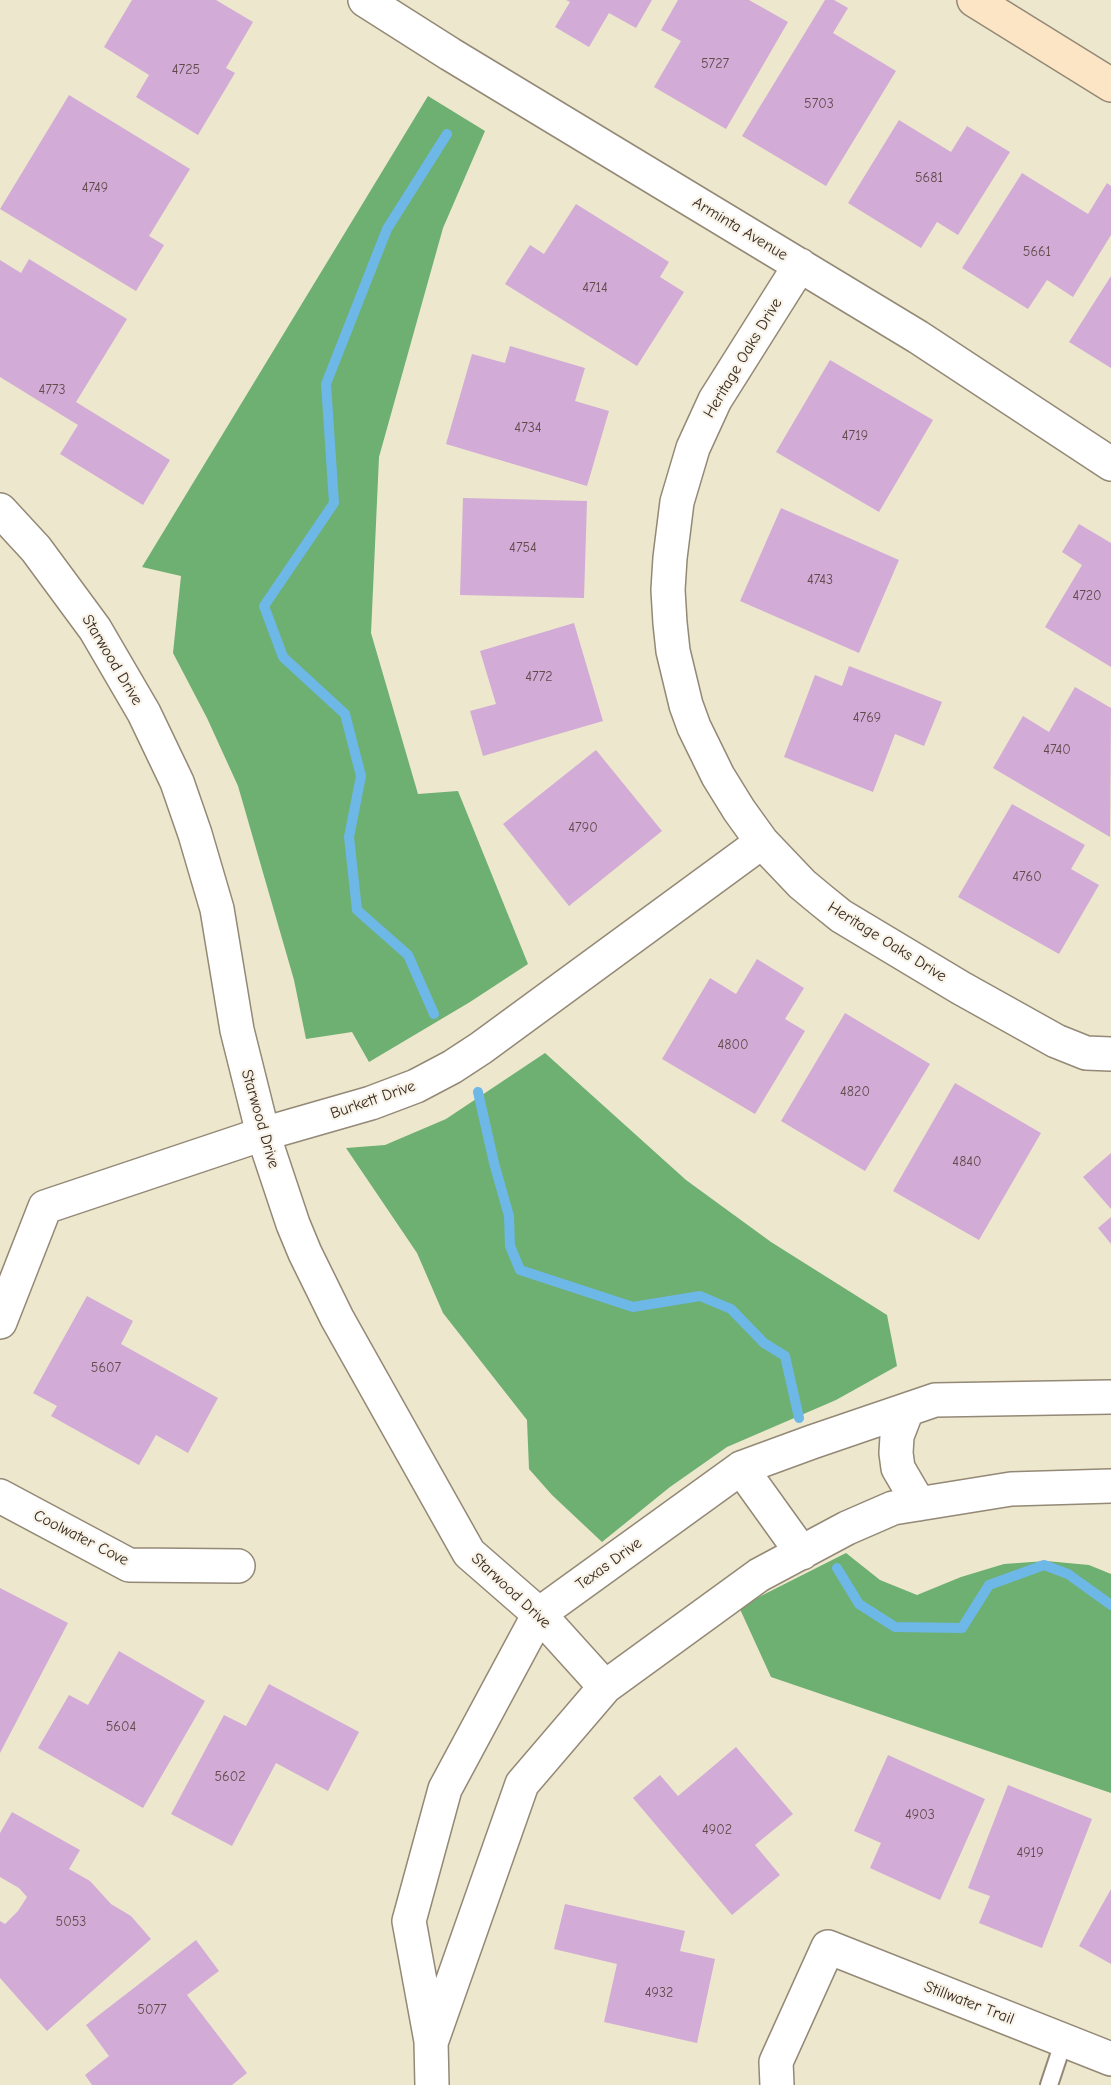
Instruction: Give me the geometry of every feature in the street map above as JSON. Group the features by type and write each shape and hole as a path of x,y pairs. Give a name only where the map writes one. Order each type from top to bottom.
{"main road":[{"path":"974,0 1111,85"}],"street":[{"name":"Arminta Avenue","path":"364,0 918,337 1111,464"},
{"name":"Heritage Oaks Drive","path":"800,265 715,400 687,465 677,502 668,590 673,651 694,726 718,776 762,842 802,884 841,915 951,982 1074,1049 1098,1055 1111,1054"},
{"name":"Starwood Drive","path":"0,510 36,549 95,629 144,713 177,782 217,909 237,1030 263,1134 293,1224 337,1318 469,1552 539,1614 605,1687"},
{"name":"Burkett Drive","path":"0,1322 45,1207 263,1134 371,1103 416,1086 452,1067 619,949 762,842"},
{"name":"Texas Drive","path":"432,2085 431,2041 409,1920 445,1789 539,1614 741,1468 935,1400 1111,1397"},
{"path":"907,1410 897,1436 896,1453 898,1468 919,1504"},
{"path":"741,1468 802,1553"},
{"name":"Texas Drive","path":"431,2041 522,1784 605,1687 759,1575 847,1528 892,1508 1011,1489 1111,1486"},
{"name":"Coolwater Cove","path":"0,1496 129,1565 238,1566"},
{"name":"Stillwater Trail","path":"777,2085 776,2062 828,1947 1111,2059"}],"lane":[{"path":"1049,2085 1064,2040"}],"green space":[{"path":"428,96 485,131 443,228 379,457 371,633 418,794 458,791 528,964 470,1002 369,1062 352,1032 306,1039 294,980 238,786 207,718 173,653 181,576 142,567"},
{"path":"545,1053 686,1180 771,1242 887,1315 897,1366 836,1400 727,1447 670,1487 602,1542 552,1495 529,1469 527,1420 443,1313 417,1253 346,1148 385,1145 446,1119"},
{"path":"846,1553 880,1580 917,1595 961,1577 1004,1564 1046,1561 1089,1565 1111,1574 1111,1793 771,1677 739,1607"}],"building":[{"path":"132,0 216,0 253,22 226,68 235,73 198,135 136,97 149,75 104,47"},
{"path":"566,0 652,0 636,28 609,13 589,47 555,27 570,2"},
{"path":"678,0 749,0 788,22 726,129 654,87 681,41 661,30"},
{"path":"825,0 834,0 848,8 833,33 896,71 826,186 742,136"},
{"path":"69,95 190,169 149,236 164,245 136,291 0,209"},
{"path":"899,120 951,152 967,126 1010,152 958,235 937,222 921,248 848,203"},
{"path":"1022,173 1088,214 1107,183 1111,186 1111,235 1073,297 1047,280 1028,309 962,268"},
{"path":"576,204 669,262 660,277 684,292 637,366 505,284 530,245 544,254"},
{"path":"29,259 127,319 76,402 170,460 143,505 60,454 78,425 0,377 0,260 21,273"},
{"path":"1111,276 1111,368 1069,342"},
{"path":"510,346 585,368 575,401 609,411 587,486 446,444 472,354 505,363"},
{"path":"830,360 933,420 879,512 776,452"},
{"path":"463,498 587,501 584,598 460,595"},
{"path":"781,508 899,560 859,653 740,601"},
{"path":"1079,524 1111,543 1111,667 1045,627 1082,565 1062,552"},
{"path":"574,623 603,721 483,756 470,711 496,704 480,651"},
{"path":"849,666 942,702 924,746 895,734 873,792 784,757 815,675 842,686"},
{"path":"1075,687 1111,708 1110,837 993,768 1023,716 1049,732"},
{"path":"596,750 662,831 569,906 503,824"},
{"path":"1012,804 1085,845 1071,869 1099,885 1059,954 958,897"},
{"path":"757,959 804,988 785,1019 805,1031 755,1114 662,1059 710,978 736,994"},
{"path":"845,1013 930,1064 865,1171 781,1121"},
{"path":"955,1083 1041,1133 979,1240 893,1191"},
{"path":"1111,1153 1111,1209 1083,1177"},
{"path":"1111,1217 1111,1244 1098,1228"},
{"path":"87,1296 133,1321 121,1344 218,1398 188,1453 156,1435 139,1465 51,1416 57,1406 33,1393"},
{"path":"0,1588 68,1623 0,1753"},
{"path":"119,1651 205,1701 143,1808 38,1748 69,1695 88,1705"},
{"path":"269,1684 359,1732 328,1791 276,1763 232,1846 171,1814 224,1715 246,1726"},
{"path":"736,1747 793,1814 755,1845 780,1875 732,1915 633,1798 660,1775 678,1796"},
{"path":"888,1755 985,1799 940,1900 870,1868 881,1843 854,1831"},
{"path":"1008,1785 1092,1819 1042,1948 979,1923 990,1896 968,1888"},
{"path":"12,1812 80,1850 69,1869 90,1881 111,1904 131,1916 151,1939 47,2031 0,1978 0,1921 5,1924 18,1911 27,1897 19,1888 0,1877 0,1833"},
{"path":"1111,1889 1111,1964 1079,1946"},
{"path":"565,1904 685,1931 680,1951 715,1959 697,2043 604,2022 617,1964 554,1949"},
{"path":"196,1940 219,1971 187,1995 247,2073 232,2085 92,2085 85,2075 109,2056 86,2025"}],"waterway":[{"path":"434,1014 408,955 357,910 349,837 361,776 345,714 283,657 264,606 334,503 326,384 387,229 447,134"},
{"path":"478,1092 509,1216 510,1246 520,1270 633,1307 700,1296 731,1309 764,1343 785,1356 799,1418"},
{"path":"837,1568 859,1604 895,1627 962,1628 989,1585 1044,1565 1068,1574 1111,1605"}]}
